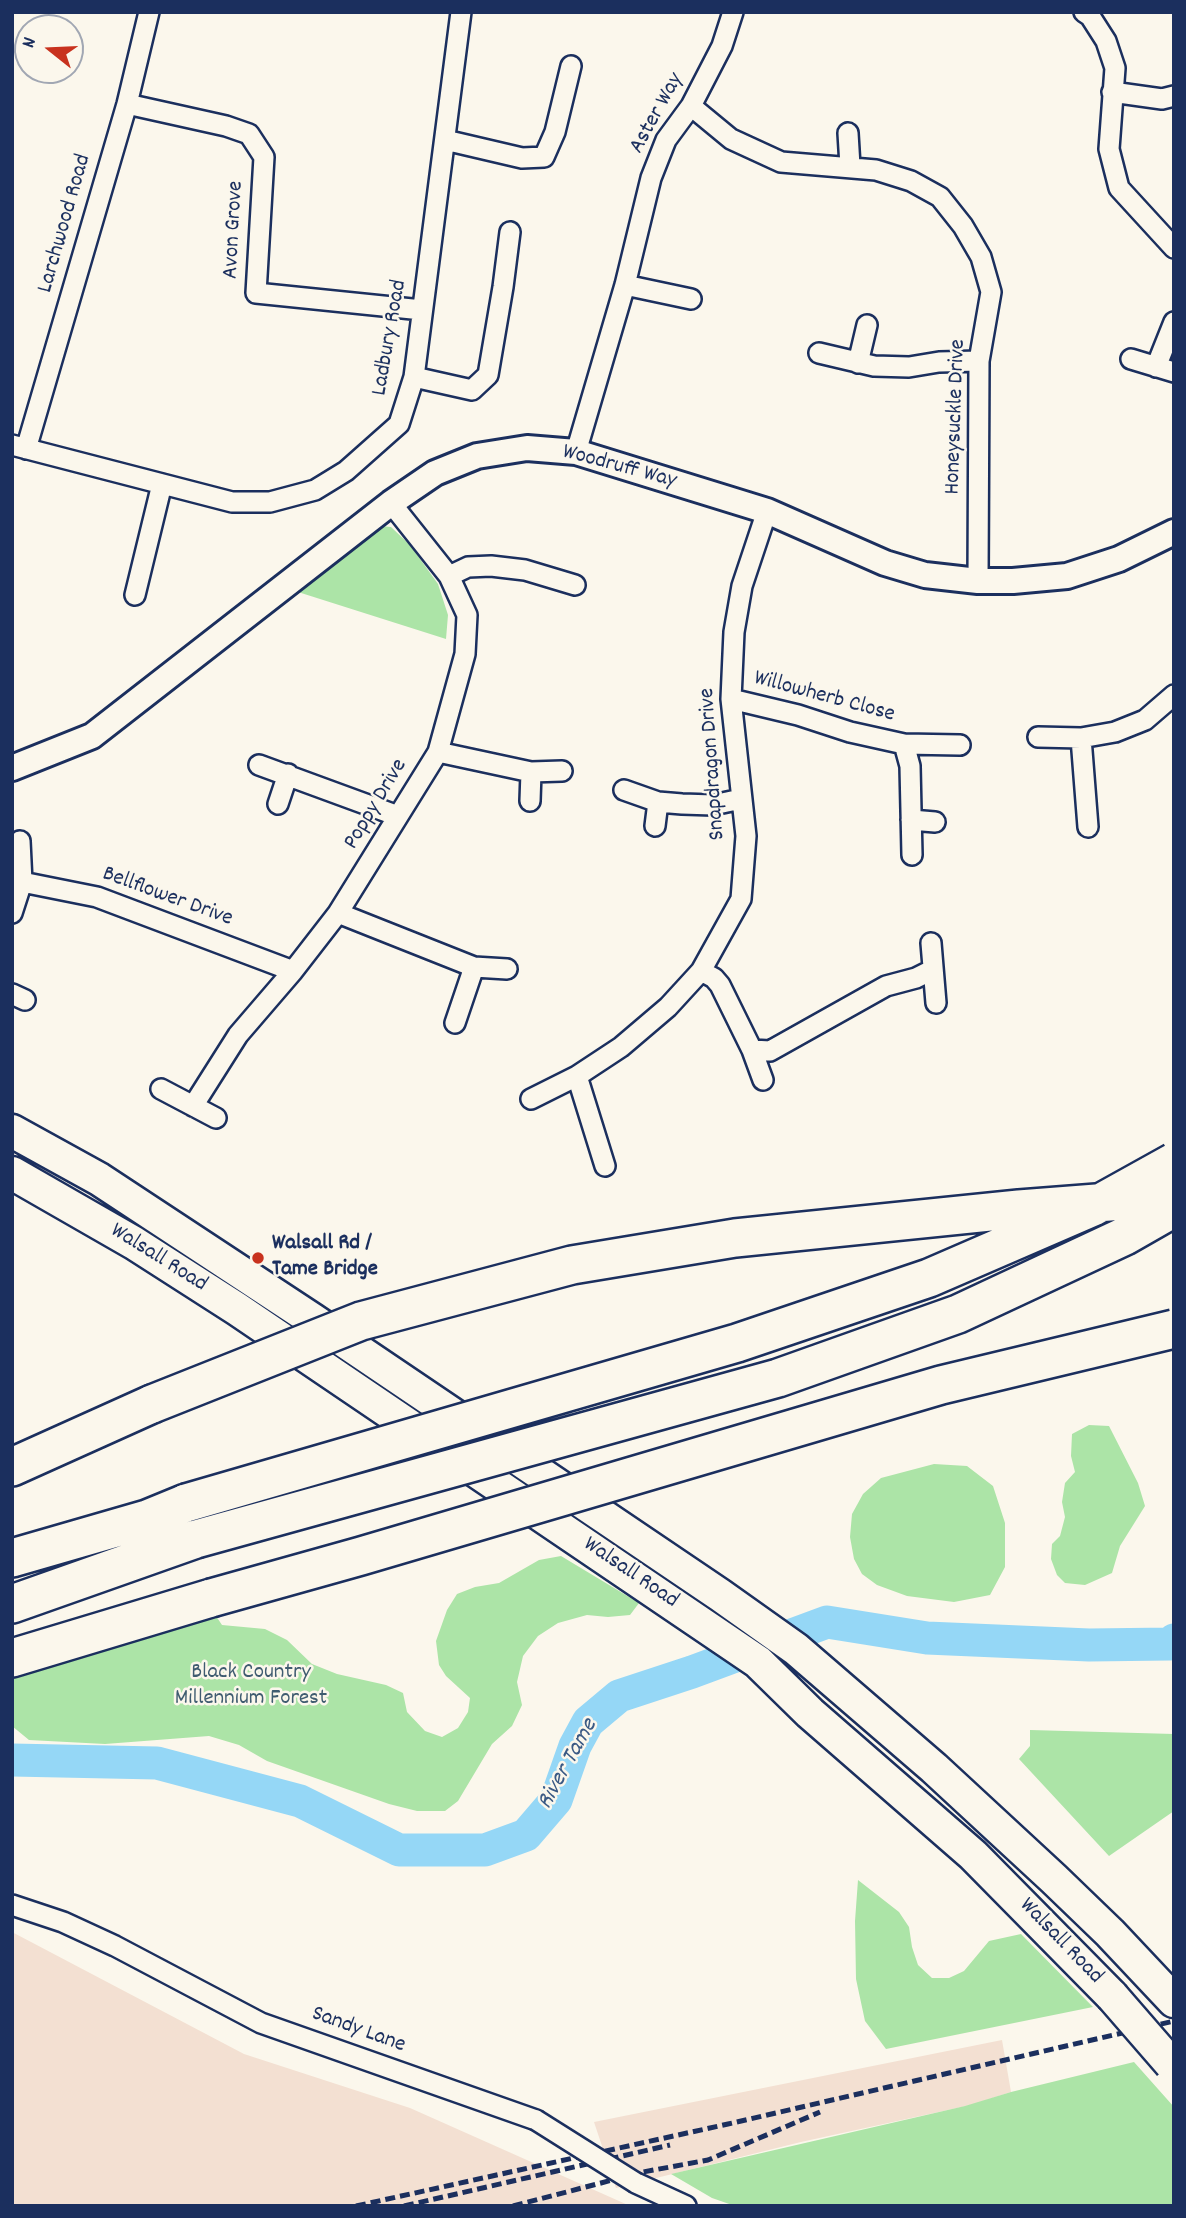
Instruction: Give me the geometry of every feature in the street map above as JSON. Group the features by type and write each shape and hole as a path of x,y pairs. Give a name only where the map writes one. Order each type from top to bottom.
{"highway":[{"path":"12,1558 147,1519 186,1503 737,1343 929,1278 1093,1207 1174,1162"},
{"path":"12,1468 152,1404 361,1321 572,1265 735,1238 1019,1209 1174,1197"},
{"path":"12,1604 196,1539 778,1378 958,1314 1125,1236 1174,1208"},
{"path":"12,1658 942,1385 1174,1329"}],"main road":[{"name":"Walsall Road","path":"12,1131 81,1169 313,1320 796,1649 934,1768 1054,1878 1168,1994"},
{"path":"59,1212 81,1169"},
{"name":"Walsall Road","path":"12,1172 59,1212 237,1309 758,1662 810,1713 973,1855 1014,1895 1112,1996 1172,2066"}],"street":[{"name":"Larchwood Road","path":"19,447 127,104 149,12"},
{"name":"Ladbury Road","path":"19,447 232,502 270,502 315,490 346,471 399,424 414,377 461,12"},
{"name":"Aster Way","path":"576,452 625,285 651,178 666,140 691,106 722,46 733,12"},
{"path":"1084,12 1090,16 1106,41 1115,68 1109,149 1119,188 1174,248"},
{"path":"445,140 522,158 544,157 555,132 571,66"},
{"path":"1112,92 1162,99 1174,96"},
{"name":"Avon Grove","path":"127,104 226,126 249,134 264,157 256,293 422,310"},
{"name":"Honeysuckle Drive","path":"691,106 731,139 781,162 850,166 876,170 911,181 940,197 963,226 981,257 990,292 979,361 978,581"},
{"path":"848,132 850,166"},
{"path":"414,377 472,390 488,375 510,232"},
{"path":"625,285 691,299"},
{"path":"1131,359 1165,370 1174,322"},
{"path":"858,363 867,325"},
{"path":"819,353 874,366 909,367 939,362 979,361"},
{"name":"Woodruff Way","path":"12,768 92,736 391,503 435,473 477,456 527,448 576,452 767,511 886,563 925,575 978,581 1067,576 1119,559 1174,532"},
{"path":"135,595 162,484"},
{"name":"Poppy Drive","path":"194,1106 239,1035 338,913 438,752 465,654 467,615 449,576 391,503"},
{"name":"Snapdragon Drive","path":"531,1099 577,1076 630,1039 668,1007 701,971 741,899 746,836 731,699 736,621 743,586 767,511"},
{"path":"449,576 468,567 526,562 575,585"},
{"path":"1038,737 1081,738 1115,732 1145,720 1174,695"},
{"name":"Willowherb Close","path":"731,699 904,744 960,746"},
{"path":"1081,738 1088,827"},
{"name":"Willowherb Close","path":"904,744 909,766 912,855"},
{"path":"438,752 531,772 562,771"},
{"path":"259,765 398,816"},
{"path":"530,801 531,772"},
{"path":"278,804 288,774"},
{"path":"624,790 658,802 713,804 741,799"},
{"path":"654,826 658,802"},
{"path":"911,820 935,822"},
{"path":"12,913 22,882 20,841"},
{"name":"Bellflower Drive","path":"22,882 97,897 293,971"},
{"path":"338,913 474,967 507,969"},
{"path":"931,943 936,1003"},
{"path":"455,1023 474,967"},
{"path":"752,1050 770,1051 886,986 916,978 932,970"},
{"path":"701,971 720,985 752,1050 763,1080"},
{"path":"577,1076 605,1166"},
{"path":"160,1089 216,1118"},
{"name":"Sandy Lane","path":"12,1905 62,1922 115,1945 261,2023 536,2120 636,2183 686,2206"}],"shaded area":[{"path":"12,1932 244,2054 410,2108 628,2205 12,2206"},
{"path":"1002,2040 1011,2092 971,2105 801,2142 616,2188 594,2122"}],"green space":[{"path":"380,526 391,527 410,545 438,584 448,615 446,639 298,592"},
{"path":"1089,1425 1109,1426 1138,1483 1145,1506 1120,1546 1112,1573 1085,1585 1065,1583 1057,1575 1051,1559 1052,1544 1060,1536 1065,1517 1062,1502 1065,1483 1075,1472 1071,1456 1072,1434"},
{"path":"934,1464 967,1466 993,1486 1005,1523 1005,1567 990,1595 954,1602 907,1596 877,1585 862,1574 854,1559 850,1537 852,1514 863,1494 881,1478"},
{"name":"Black Country Millennium Forest","path":"561,1556 639,1603 630,1615 587,1615 558,1623 538,1636 523,1656 517,1682 522,1705 512,1726 492,1744 458,1801 445,1811 417,1811 389,1804 267,1761 239,1745 209,1736 105,1744 29,1740 12,1726 12,1675 216,1616 222,1625 265,1629 287,1640 312,1664 337,1674 386,1685 403,1693 407,1712 425,1731 442,1737 458,1728 468,1712 470,1698 446,1676 439,1665 436,1641 447,1610 457,1594 475,1587 499,1583 539,1560"},
{"path":"1030,1730 1174,1734 1174,1811 1109,1856 1019,1759 1030,1746"},
{"path":"858,1880 899,1912 909,1927 918,1965 932,1978 949,1978 964,1971 989,1941 1021,1934 1093,2007 886,2049 865,2021 856,1979 855,1921"},
{"path":"1134,2062 1174,2107 1174,2206 735,2206 712,2198 671,2174 965,2106"}],"waterway":[{"name":"River Tame","path":"12,1760 157,1763 300,1801 399,1850 485,1850 526,1835 556,1800 575,1746 588,1722 619,1696 827,1622 927,1638 1089,1645 1170,1644 1174,1640"}],"railway":[{"path":"356,2206 1174,2021"},
{"path":"513,2206 643,2172 708,2160 820,2112"},
{"path":"404,2206 670,2145"}],"place":[{"name":"Walsall Rd / Tame Bridge","path":"258,1258"}]}
